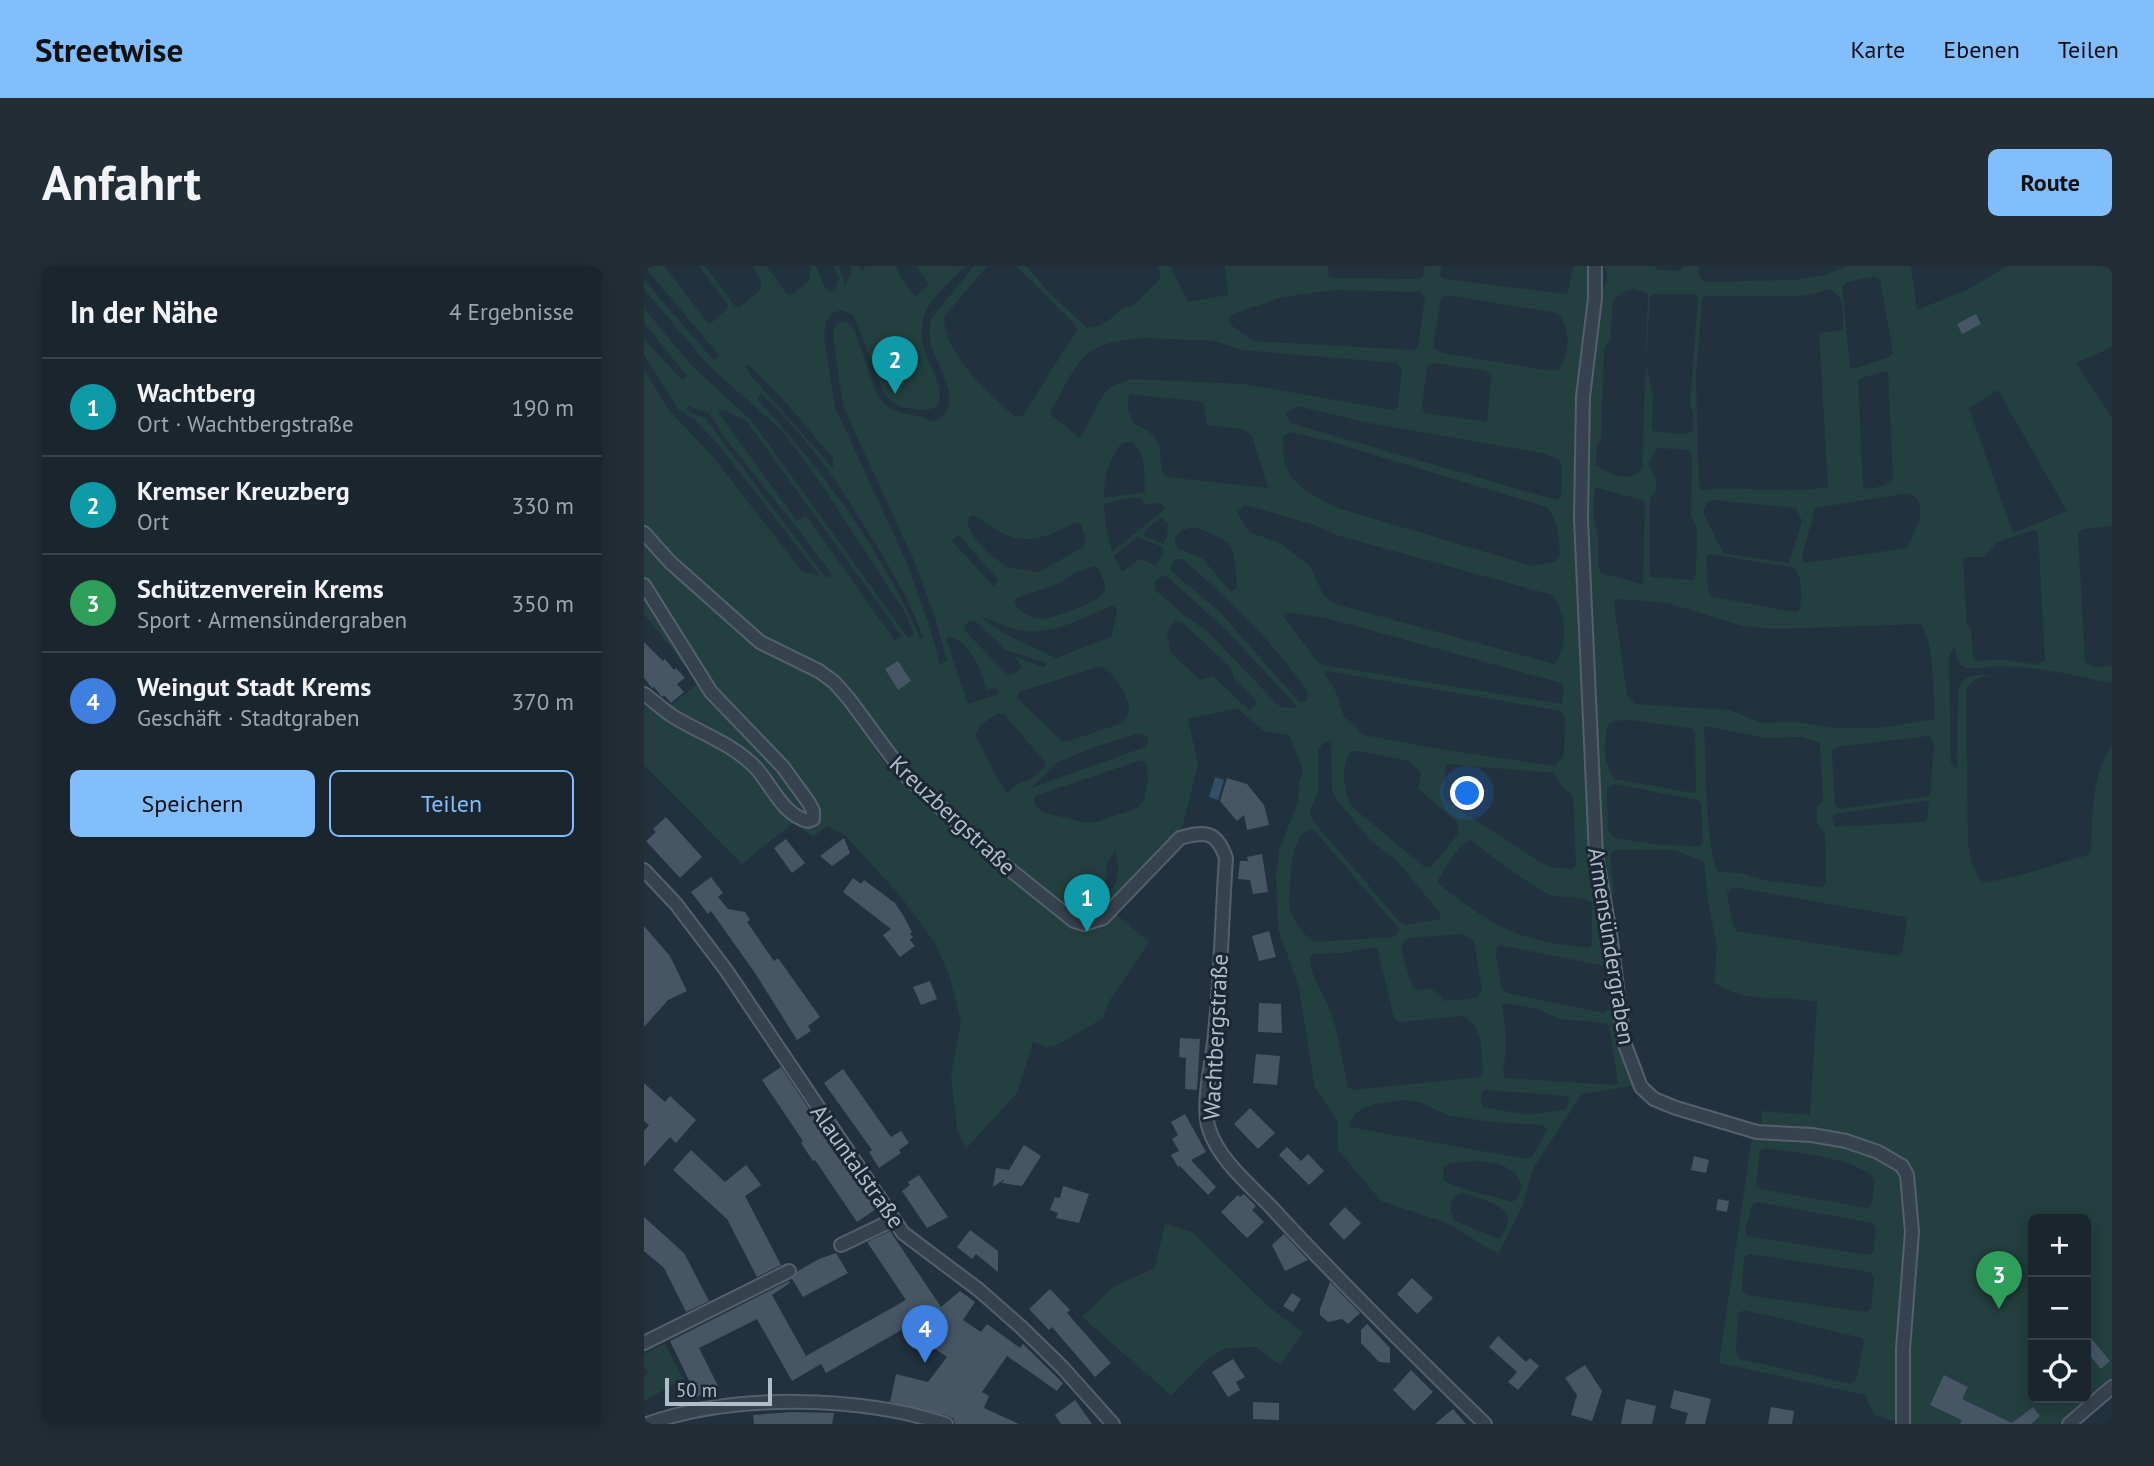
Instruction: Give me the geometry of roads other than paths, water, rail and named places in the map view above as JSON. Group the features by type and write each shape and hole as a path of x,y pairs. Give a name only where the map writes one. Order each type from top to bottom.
{"street":[{"name":"Armensündergraben","path":"1595,266 1595,298 1583,397 1581,519 1596,855 1610,933 1624,1042 1641,1087 1665,1104 1758,1132 1812,1135 1846,1141 1878,1152 1902,1166 1907,1175 1912,1232 1903,1349 1903,1424"},
{"name":"Kreuzbergstraße","path":"644,533 670,562 760,642 819,671 834,682 905,775 1037,892 1074,922 1084,924"},
{"path":"644,585 711,692 783,767 809,803 813,819 802,820 790,811 772,792 757,769 734,748 672,716 644,694"},
{"name":"Wachtbergstraße","path":"1084,924 1103,918 1180,838 1197,833 1211,835 1221,843 1226,858 1215,1031 1207,1108 1208,1127 1215,1143 1302,1240 1485,1424"},
{"name":"Alauntalstraße","path":"644,870 676,904 726,970 893,1220 914,1244 979,1290 1021,1327 1062,1367 1112,1424"},
{"path":"841,1245 893,1220"},
{"path":"644,1343 789,1271"},
{"path":"2069,1424 2112,1387"},
{"path":"648,1424 674,1415 698,1411 795,1402 888,1410 946,1424"}],"water":[{"path":"1215,777 1224,780 1218,800 1209,797"}],"place":[{"name":"Kremser Kreuzberg","path":"895,394"},
{"name":"Wachtberg","path":"1087,932"},
{"name":"Schützenverein Krems","path":"1999,1309"},
{"name":"Weingut Stadt Krems","path":"925,1363"}]}
